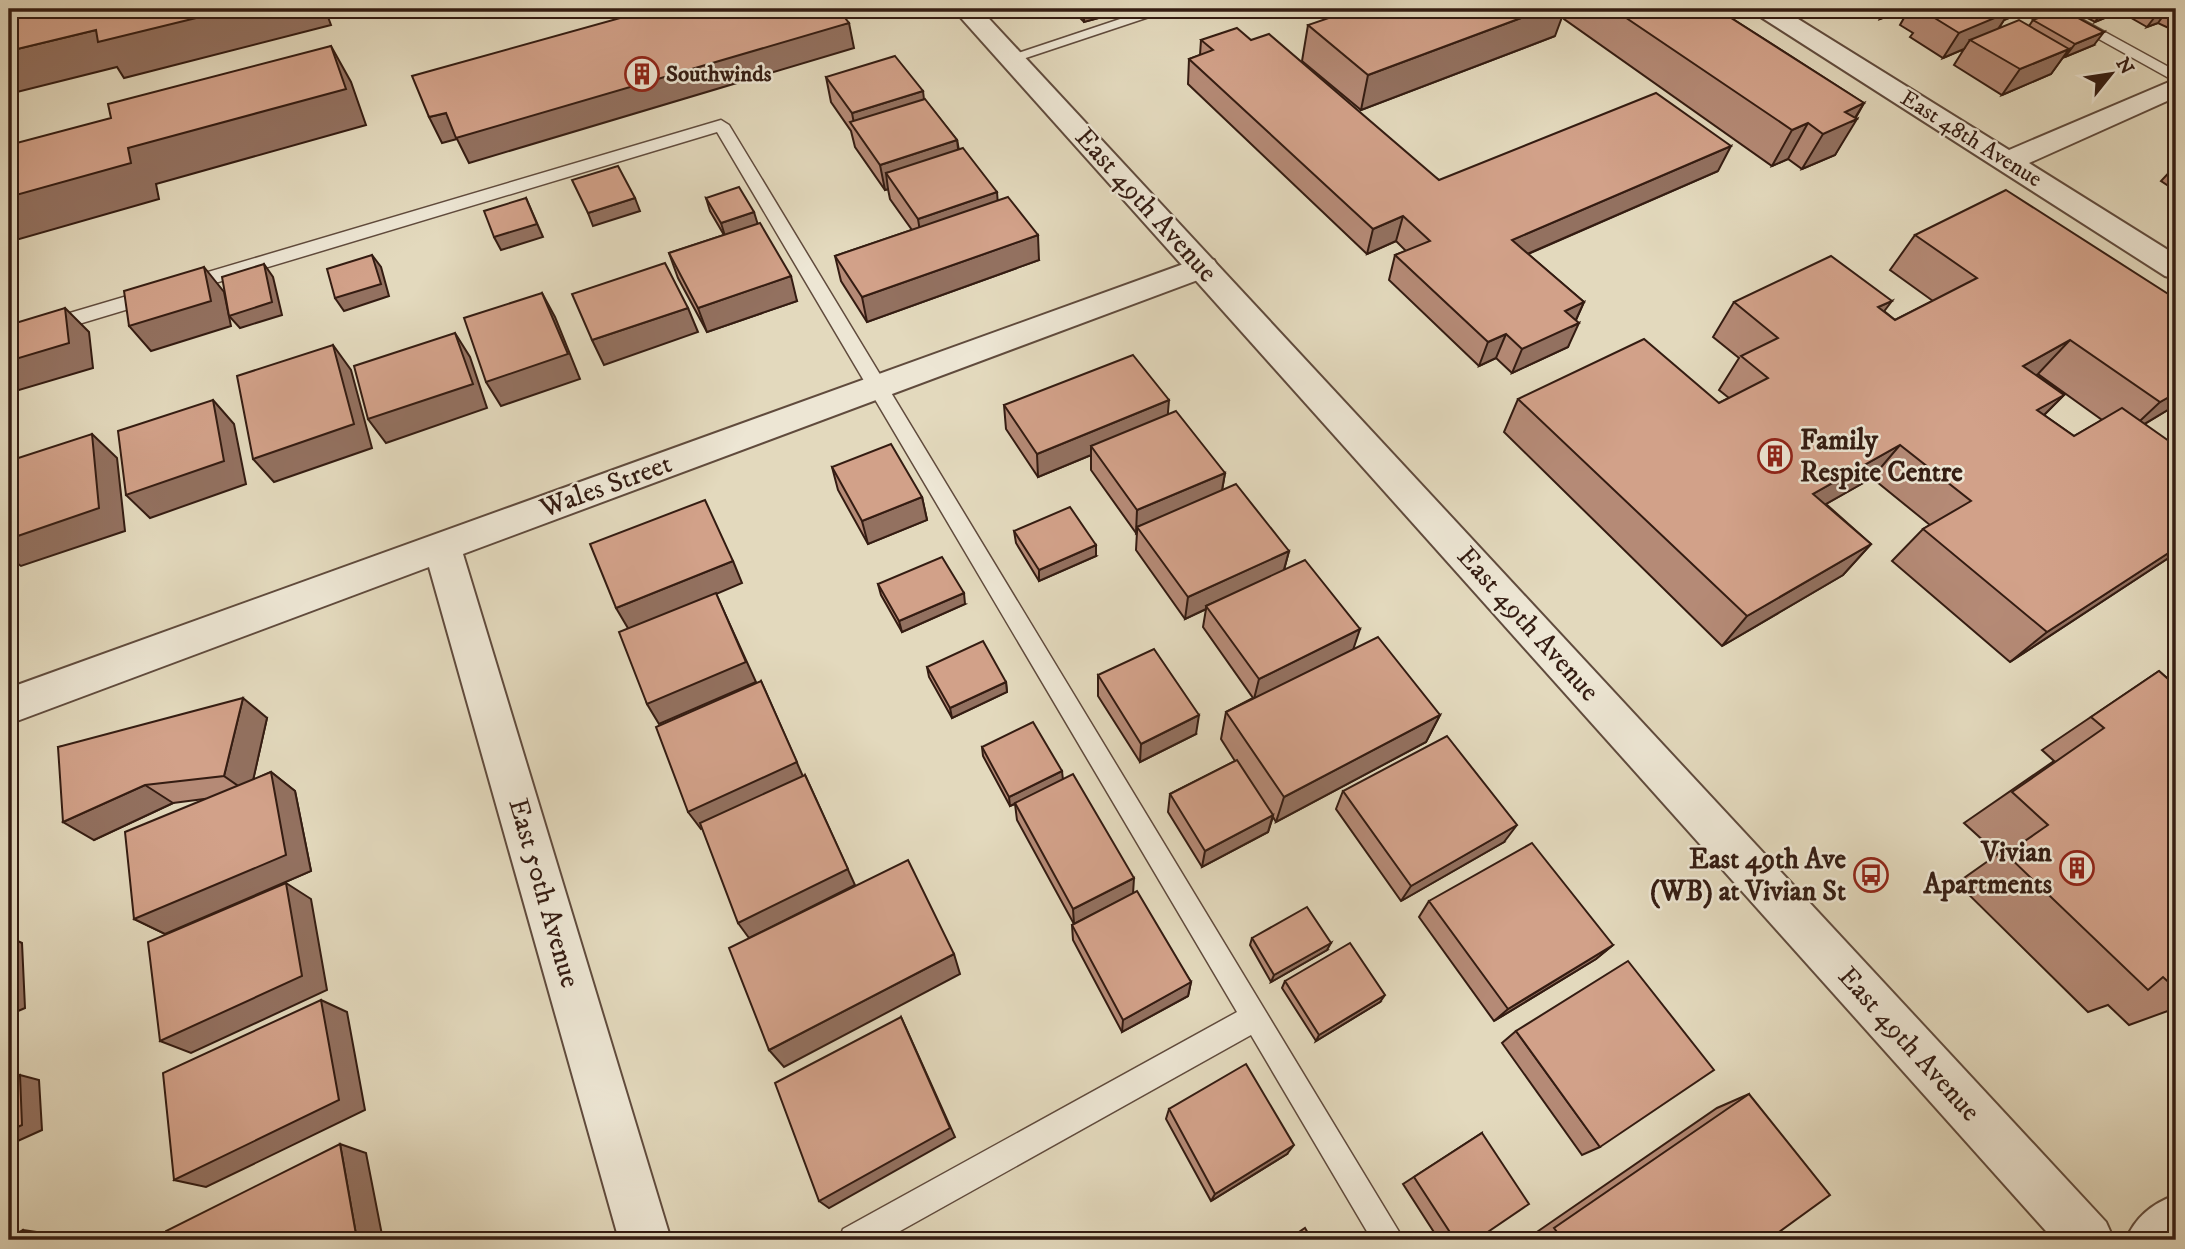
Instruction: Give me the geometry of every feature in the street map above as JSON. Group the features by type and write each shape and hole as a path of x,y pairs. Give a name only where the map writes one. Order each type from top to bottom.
{"street":[{"name":"East 49th Avenue","path":"967,9 2088,1240"},
{"name":"East 48th Avenue","path":"1765,9 2176,269"},
{"path":"2007,162 2176,87"},
{"name":"Wales Street","path":"9,706 1203,267"},
{"name":"East 50th Avenue","path":"442,546 645,1240"},
{"path":"2152,1240 2176,1220"}],"lane":[{"path":"1011,58 1165,9"},
{"path":"2052,9 2176,77"},
{"path":"9,338 721,125 1389,1240"},
{"path":"854,1240 1256,1017"}],"building":[{"path":"9,9 233,9 98,42 96,30 9,51"},
{"name":"Southwinds","path":"838,9 849,23 456,138 446,113 429,117 412,76 649,10"},
{"path":"1355,9 1545,9 1368,75 1308,25"},
{"path":"1613,9 1717,9 1864,103 1845,112 1857,119 1823,134 1808,123 1792,130"},
{"path":"1930,9 2002,9 2009,12 1959,33 1925,12"},
{"path":"2061,9 2104,32 2075,44 2033,20"},
{"path":"2019,20 2069,49 2020,69 1970,40"},
{"path":"1237,28 1251,40 1269,34 1439,180 1656,93 1731,146 1512,240 1584,302 1565,311 1579,323 1522,349 1506,334 1488,342 1395,255 1430,241 1403,216 1373,229 1189,59 1213,50 1201,40"},
{"path":"331,46 346,89 128,148 131,163 9,197 9,145 111,118 108,104"},
{"path":"895,56 923,91 852,113 826,77"},
{"path":"925,99 957,140 880,165 850,122"},
{"path":"963,148 997,192 918,219 886,173"},
{"path":"618,166 635,198 588,213 572,180"},
{"path":"739,187 754,212 721,223 706,198"},
{"name":"Family Respite Centre","path":"2006,190 2176,299 2176,393 2160,402 2070,340 2023,366 2064,395 2037,410 2074,436 2122,408 2176,446 2176,548 2047,632 1923,529 1971,501 1900,445 1813,494 1871,544 1747,616 1518,399 1644,339 1719,403 1768,378 1741,356 1778,338 1734,302 1831,256 1892,301 1878,307 1895,320 1977,278 1915,235"},
{"path":"1008,197 1038,235 862,297 835,256"},
{"path":"526,198 537,224 494,237 484,211"},
{"path":"760,223 791,276 698,308 669,253"},
{"path":"372,255 381,284 335,298 327,269"},
{"path":"665,263 688,308 592,340 572,294"},
{"path":"264,264 272,302 229,316 222,277"},
{"path":"204,267 211,301 129,326 124,291"},
{"path":"542,293 568,354 486,382 464,318"},
{"path":"65,308 69,343 9,361 9,325"},
{"path":"455,333 473,384 368,419 354,366"},
{"path":"333,345 354,424 253,459 237,376"},
{"path":"1133,355 1169,400 1037,454 1004,405"},
{"path":"213,400 224,461 126,495 118,431"},
{"path":"1176,411 1225,473 1137,510 1091,446"},
{"path":"92,434 99,508 9,539 9,461"},
{"path":"891,444 922,497 862,521 832,467"},
{"path":"1236,484 1289,551 1188,597 1137,527"},
{"path":"705,500 733,561 616,608 590,544"},
{"path":"1070,507 1096,545 1039,570 1014,531"},
{"path":"942,557 964,593 899,621 878,584"},
{"path":"1305,560 1360,629 1259,679 1206,606"},
{"path":"716,593 746,662 647,704 619,632"},
{"path":"1378,637 1440,715 1284,797 1226,712"},
{"path":"983,641 1006,682 950,708 927,667"},
{"path":"1154,649 1199,715 1141,744 1098,675"},
{"name":"Vivian Apartments","path":"2159,671 2176,686 2176,989 2163,977 2148,990 2006,854 2048,825 2012,792 2104,728 2091,717"},
{"path":"761,681 797,762 688,812 656,727"},
{"path":"243,698 224,776 145,785 63,822 58,747"},
{"path":"1033,722 1062,771 1009,797 982,747"},
{"path":"1447,736 1517,825 1411,886 1343,791"},
{"path":"1237,760 1273,815 1205,851 1170,794"},
{"path":"271,772 286,855 134,919 125,832"},
{"path":"1073,774 1134,878 1073,909 1015,803"},
{"path":"805,775 848,869 738,923 700,823"},
{"path":"1532,843 1613,945 1508,1009 1429,901"},
{"path":"908,860 954,954 769,1050 729,948"},
{"path":"286,883 302,976 160,1041 148,942"},
{"path":"1137,891 1191,982 1123,1020 1072,925"},
{"path":"1307,907 1331,943 1274,975 1252,938"},
{"path":"1350,943 1385,995 1319,1035 1285,981"},
{"path":"1628,961 1714,1070 1600,1147 1516,1031"},
{"path":"321,1000 339,1100 174,1180 163,1073"},
{"path":"901,1017 950,1128 819,1201 775,1083"},
{"path":"1246,1064 1294,1145 1215,1194 1169,1109"},
{"path":"20,1075 22,1125 9,1131 9,1080"},
{"path":"1749,1094 1830,1195 1768,1240 1563,1240 1554,1228"},
{"path":"1482,1133 1529,1204 1476,1240 1455,1240 1414,1177"},
{"path":"340,1144 357,1240 167,1240 166,1231"},
{"path":"1305,1228 1312,1240 1287,1240"},
{"path":"23,1230 24,1240 9,1240 9,1237"}],"place":[{"name":"Southwinds","path":"642,74"},
{"name":"Family Respite Centre","path":"1775,456"},
{"name":"Vivian Apartments","path":"2077,868"},
{"name":"East 49th Ave (WB) at Vivian St","path":"1871,875"}]}
